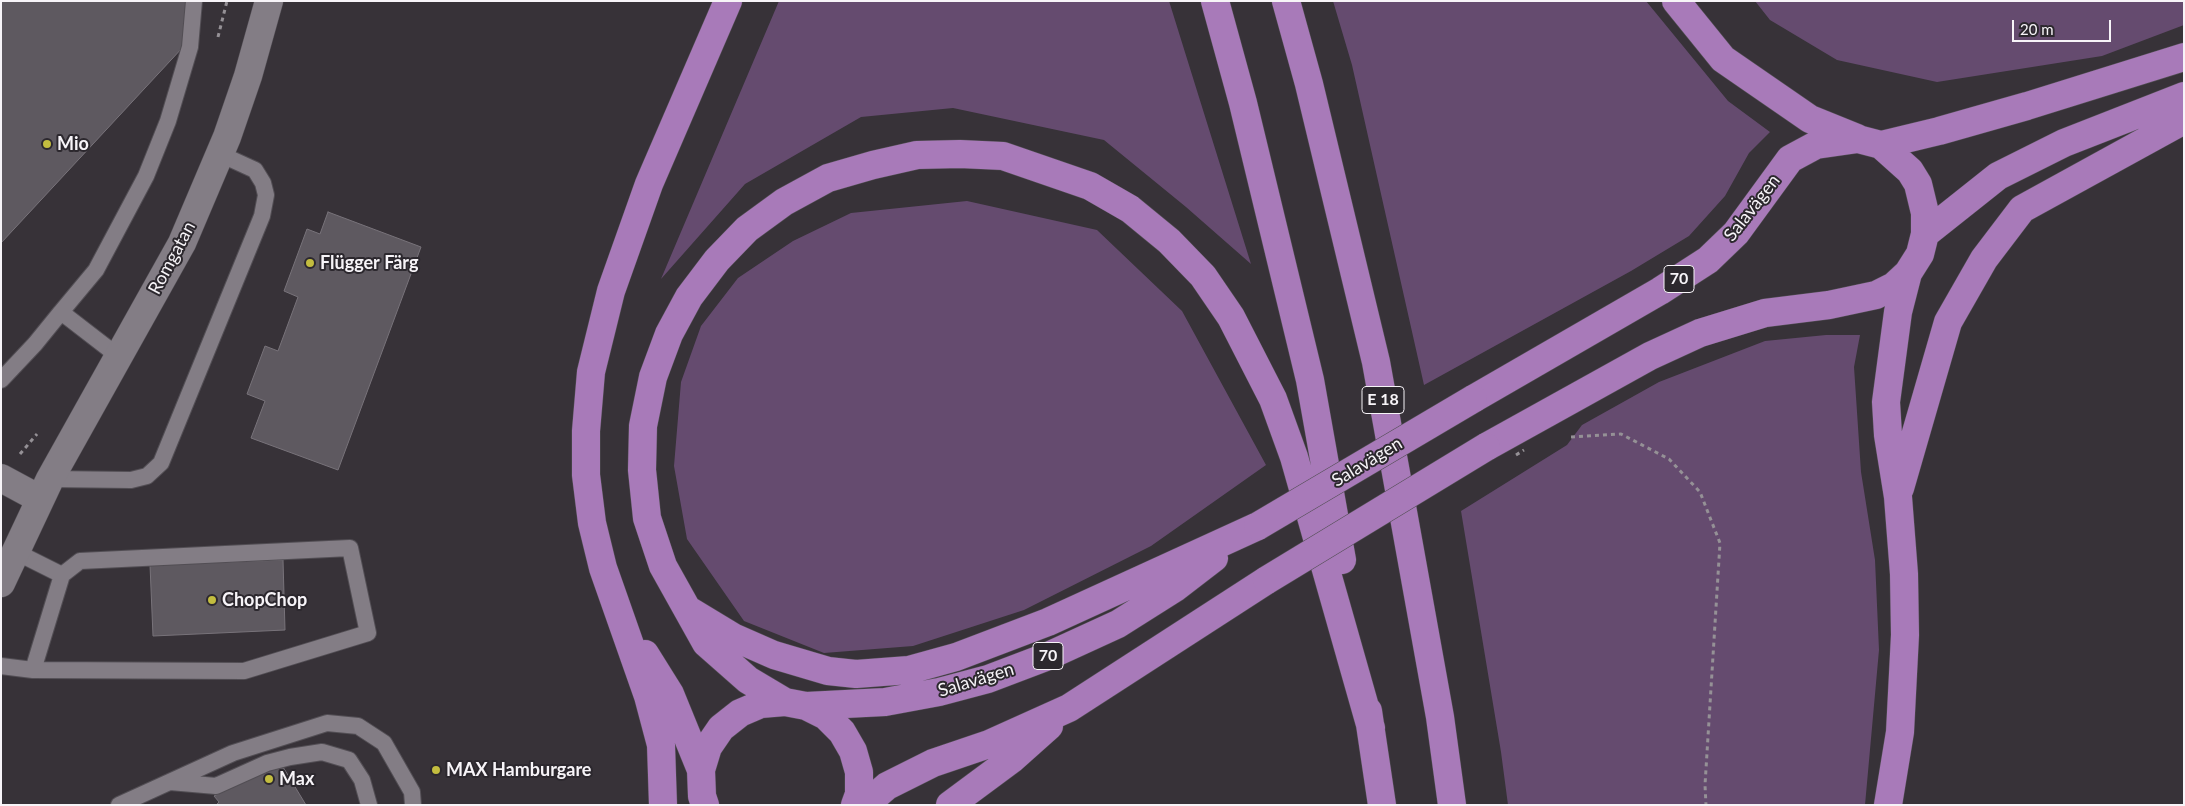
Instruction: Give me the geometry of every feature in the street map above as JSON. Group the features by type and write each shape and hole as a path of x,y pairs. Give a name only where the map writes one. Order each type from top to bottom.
{"highway":[{"path":"663,805 661,745 648,696 603,568 592,523 586,475 586,431 591,372 611,291 649,184 728,1"},
{"path":"1215,1 1243,103 1310,380 1371,728 1382,805"},
{"name":"E 18","path":"1286,1 1312,94 1376,362 1440,717 1452,805"},
{"path":"864,805 887,786 933,763 989,744 1069,708 1267,580 1486,446 1650,356 1700,333 1765,313 1876,295 1894,286 1908,273 1920,254 1925,234 1926,213 1918,184 1910,171 1869,142 1810,119 1723,59 1676,1"},
{"name":"Salavägen","path":"701,770 708,747 721,728 734,718 761,704 885,702 939,692 988,679 1046,657 1118,624 1175,588 1258,526 1473,398 1660,292 1708,260 1736,234 1790,159 1816,145 1869,142 2000,114 2184,57"},
{"path":"1925,234 1998,176 2064,143 2184,96"},
{"path":"1898,497 1948,322 1984,259 2022,209 2184,120"},
{"path":"855,805 859,794 859,772 853,751 842,732 832,721 748,680 706,643 663,566 647,518 642,470 642,426 653,377 669,334 689,297 717,260 747,229 784,202 828,178 873,165 917,156 960,154 1003,156 1090,186 1130,209 1169,241 1202,276 1231,317 1273,399 1294,457 1371,728"},
{"path":"1888,805 1900,732 1905,635 1904,574 1898,497 1888,435 1886,402 1898,312 1908,273"},
{"path":"688,610 733,637 774,656 828,671 856,674 909,670 956,657 1048,622 1258,526"},
{"path":"622,619 670,694 701,770 702,796 705,805"},
{"path":"950,805 1012,759 1069,708"}],"street":[{"name":"Romgatan","path":"1,583 45,489 182,243 220,154 248,76 269,1"},
{"path":"1,478 45,489"}],"lane":[{"path":"1,380 35,344 96,270 124,220 168,121 190,47 194,1"},
{"path":"45,489 131,480 147,476 161,463 262,216 266,194 263,183 255,170 220,154"},
{"path":"61,312 118,356"},
{"path":"1,666 32,670 244,671 368,633 350,548 80,561 62,575 32,670"},
{"path":"16,552 62,575"},
{"path":"119,805 233,753 327,723 358,726 384,743 412,792 413,805"},
{"path":"169,782 216,786 267,763 322,752 349,760 362,780 369,805"}],"path":[{"path":"1569,437 1621,434 1669,459 1700,492 1720,543 1705,785 1706,805"},
{"path":"1524,450 1533,447"}],"shaded area":[{"path":"779,1 1169,1 1251,264 1186,207 1104,140 953,108 861,117 745,184 661,279"},
{"path":"1333,1 1646,1 1728,101 1770,132 1749,153 1725,196 1689,236 1631,271 1424,385 1352,65"},
{"path":"1755,1 2184,1 2184,25 2102,56 1937,82 1837,60 1770,20"},
{"path":"967,201 1097,230 1182,311 1266,465 1151,546 1024,610 913,646 824,653 744,621 687,539 674,466 681,382 701,326 738,278 793,241 851,213"},
{"path":"1826,335 1860,335 1854,367 1861,472 1875,560 1879,650 1865,805 1508,805 1461,511 1567,445 1582,425 1659,382 1765,341"}],"building":[{"name":"Mio","path":"1,1 187,1 184,46 1,243"},
{"path":"328,212 421,247 338,470 251,438 265,401 247,394 265,346 278,351 298,297 284,291 307,229 320,234"},
{"path":"283,560 285,630 153,636 150,565"},
{"name":"Max","path":"280,762 306,805 216,805 219,802 214,796"}],"place":[{"name":"Mio","path":"47,144"},
{"name":"Flügger Färg","path":"310,263"},
{"name":"ChopChop","path":"212,600"},
{"name":"MAX Hamburgare","path":"436,770"},
{"name":"Max","path":"269,779"}]}
